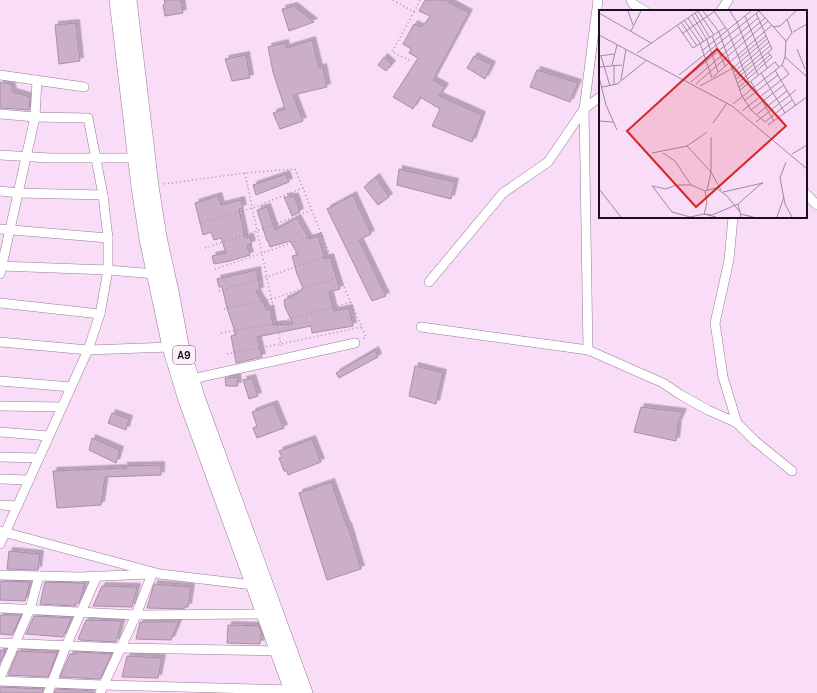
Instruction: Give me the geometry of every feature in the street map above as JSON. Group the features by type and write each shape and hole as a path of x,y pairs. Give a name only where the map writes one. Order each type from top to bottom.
{"highway":[{"name":"A9","path":"117,0 135,158 147,239 170,347 186,400 264,614 278,651 297,692"},
{"name":"A9","path":"129,0 150,186 159,237 182,345 192,380 297,692"}],"street":[{"path":"588,350 584,109 598,0"},
{"path":"632,0 633,4 643,10"},
{"path":"722,10 728,0"},
{"path":"0,75 84,87"},
{"path":"37,80 35,117 1,268 108,270 155,274"},
{"path":"429,282 503,193 548,162 584,109 599,98"},
{"path":"0,114 35,117 88,118 103,195 108,238 108,270 100,314 88,350 17,506 2,531 0,544"},
{"path":"0,154 50,158 135,158"},
{"path":"0,191 103,195"},
{"path":"807,195 817,205"},
{"path":"733,218 728,260 715,323 723,377 737,423"},
{"path":"0,229 108,238"},
{"path":"0,303 100,314"},
{"path":"421,327 588,350 663,382 681,395 708,410 737,423 755,441 792,471"},
{"path":"0,342 88,350 170,347"},
{"path":"192,380 355,343"},
{"path":"0,381 71,386"},
{"path":"0,406 62,407"},
{"path":"0,432 49,436"},
{"path":"0,457 39,458"},
{"path":"0,479 29,480"},
{"path":"0,504 17,506"},
{"path":"2,531 156,574"},
{"path":"0,575 97,576 156,574 254,585"},
{"path":"102,689 156,574"},
{"path":"0,678 30,609 39,576"},
{"path":"48,693 66,646 97,576"},
{"path":"0,608 136,615 264,614"},
{"path":"0,643 122,648 278,651"},
{"path":"0,681 52,683 102,689 297,692"}],"path":[{"path":"393,0 414,12"},
{"path":"411,61 392,52 420,0"},
{"path":"150,186 245,173 295,170 339,277 366,337 355,343"},
{"path":"245,173 284,359"},
{"path":"200,223 252,208 302,188"},
{"path":"205,248 257,231 312,210"},
{"path":"215,269 321,233"},
{"path":"219,291 330,255"},
{"path":"224,309 271,299 339,277"},
{"path":"221,333 276,323 351,302"},
{"path":"226,354 361,327"}],"building":[{"path":"164,0 181,0 183,13 165,16 163,5 165,4"},
{"path":"425,0 445,0 469,13 433,80 445,87 439,96 482,115 472,142 432,126 440,109 420,97 413,109 393,97 418,58 409,53 411,49 403,44 414,24 420,27 425,24 430,16 419,11"},
{"path":"294,6 314,22 289,31 282,9"},
{"path":"76,23 80,61 59,64 55,25"},
{"path":"312,40 319,68 323,67 327,87 293,95 303,121 280,129 273,113 285,109 273,72 268,47 285,43 286,48"},
{"path":"246,55 250,78 232,81 225,59"},
{"path":"474,56 492,65 485,79 467,68"},
{"path":"384,57 392,64 386,71 378,65"},
{"path":"537,70 578,83 570,102 530,87"},
{"path":"0,82 11,84 13,92 30,97 29,110 0,108"},
{"path":"399,169 455,182 451,199 397,185"},
{"path":"286,174 289,182 256,195 253,185"},
{"path":"376,177 389,197 378,205 364,187"},
{"path":"353,195 371,234 359,240 386,296 372,301 327,209"},
{"path":"218,196 221,205 241,200 243,208 239,209 245,238 250,237 252,244 247,245 250,255 214,264 212,256 226,253 221,238 214,240 211,232 203,235 195,203"},
{"path":"284,197 295,197 300,212 292,216"},
{"path":"267,207 275,230 297,218 309,239 318,236 325,259 330,257 340,289 329,292 334,311 349,308 353,326 312,333 311,326 257,337 262,357 236,363 231,336 236,335 222,287 219,287 217,279 257,270 260,291 256,291 267,310 270,308 273,325 293,324 285,307 284,300 297,294 303,288 292,256 298,255 290,241 270,247 267,241 257,210"},
{"path":"375,350 378,357 339,378 336,373"},
{"path":"415,366 443,373 436,404 409,396"},
{"path":"237,377 238,386 226,386 225,378"},
{"path":"252,378 258,396 249,399 243,380"},
{"path":"274,404 284,428 257,438 253,428 257,426 252,412"},
{"path":"641,407 683,412 678,423 676,441 634,432"},
{"path":"112,413 129,419 126,430 108,423"},
{"path":"92,438 120,450 116,463 89,450"},
{"path":"312,439 321,462 288,475 287,471 284,471 279,458 282,457 279,451"},
{"path":"161,465 161,475 105,477 101,505 57,508 53,471"},
{"path":"331,482 348,526 361,569 327,580 299,493"},
{"path":"9,551 40,554 38,570 7,569"},
{"path":"0,581 30,582 25,601 0,600"},
{"path":"45,582 85,583 79,603 76,603 76,606 40,604"},
{"path":"154,584 191,587 188,607 185,607 184,609 147,608"},
{"path":"102,586 137,587 132,607 93,606"},
{"path":"0,615 21,615 12,635 0,634"},
{"path":"34,616 72,618 63,637 26,634"},
{"path":"86,620 122,621 116,642 78,639"},
{"path":"179,621 171,640 136,639 140,622"},
{"path":"228,625 259,626 262,634 260,644 227,643"},
{"path":"0,650 5,651 0,663"},
{"path":"18,651 57,653 48,677 8,675"},
{"path":"77,652 112,654 100,679 60,677 70,654 77,654"},
{"path":"127,656 162,658 158,678 122,677"},
{"path":"0,687 43,689 42,693 0,693"},
{"path":"56,689 94,691 94,693 54,693"}]}
